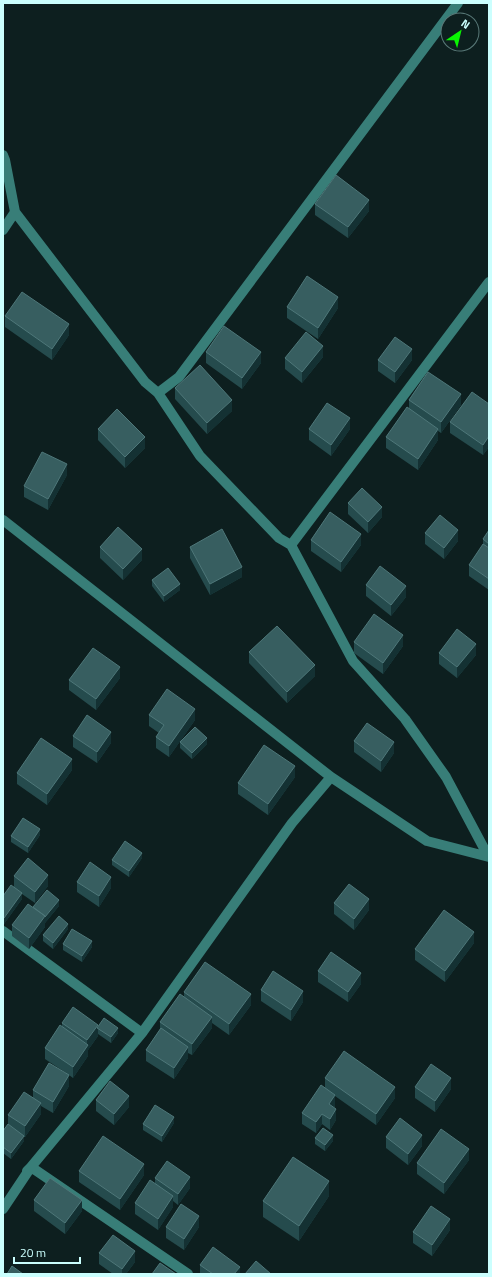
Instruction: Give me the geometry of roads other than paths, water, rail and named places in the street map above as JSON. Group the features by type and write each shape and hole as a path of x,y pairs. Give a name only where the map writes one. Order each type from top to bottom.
{"street":[{"path":"158,393 179,377 458,3"},
{"path":"3,155 15,212 145,382 158,393 200,456 279,538 291,545 353,661 405,719 446,777 489,857"},
{"path":"3,230 15,212"},
{"path":"291,545 489,282"},
{"path":"3,520 331,777 427,841 489,857"},
{"path":"3,1191 6,1192 31,1167 142,1033 292,823 331,777"},
{"path":"3,931 142,1033"},
{"path":"3,1209 31,1167"},
{"path":"31,1167 188,1274"}]}
